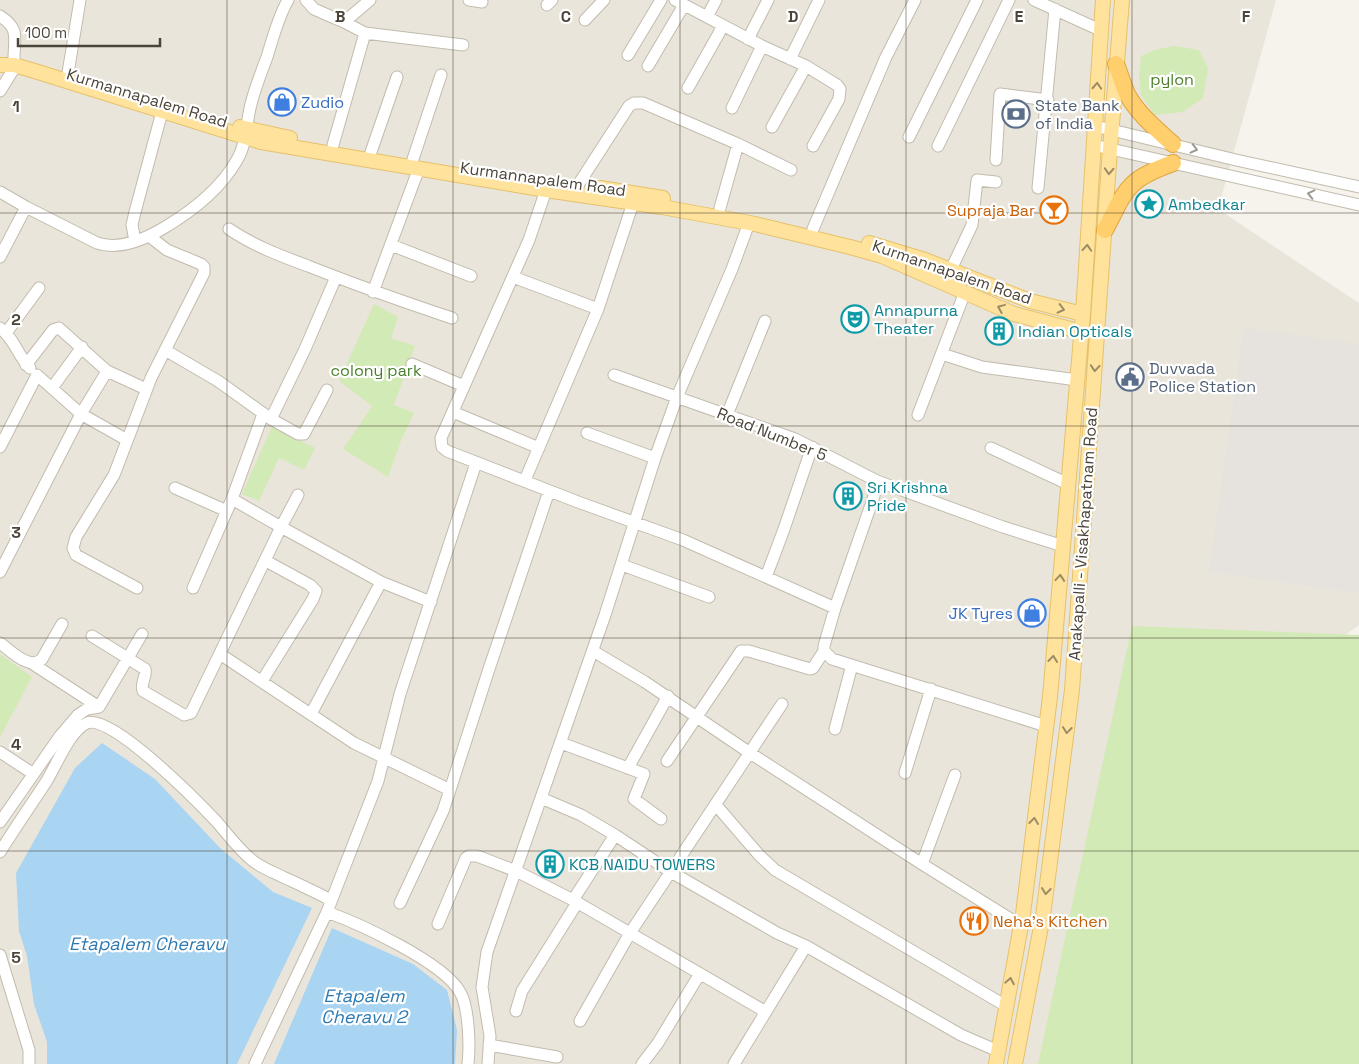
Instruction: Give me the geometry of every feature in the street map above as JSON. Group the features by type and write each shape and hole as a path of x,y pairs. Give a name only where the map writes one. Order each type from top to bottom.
{"highway":[{"path":"1116,64 1134,106 1144,118 1173,144"},
{"path":"1105,230 1125,191 1132,183 1149,172 1173,163"}],"main road":[{"name":"Anakapalli - Visakhapatnam Road","path":"997,1058 1022,914 1046,726 1056,627 1082,332 1103,0"},
{"name":"Anakapalli - Visakhapatnam Road","path":"1015,1064 1042,916 1072,690 1122,0"},
{"name":"Kurmannapalem Road","path":"0,56 9,63 67,77 246,133 372,152 416,164 636,193 720,208 813,229 895,250 948,276 1023,299 1083,314"},
{"path":"67,77 162,112 246,133 285,146 416,164 546,190 749,223 850,247 948,276 965,292 1014,314 1082,332"},
{"path":"1056,627 1076,629"}],"street":[{"path":"67,77 80,0"},
{"path":"0,192 26,207 106,246 135,241 149,236 170,224 216,189 237,160 246,133 251,105 280,16 288,0"},
{"path":"306,0 314,9 322,14 344,22 365,33 463,45"},
{"path":"344,22 370,0"},
{"path":"469,0 482,2"},
{"path":"585,20 604,0"},
{"path":"628,55 661,0"},
{"path":"707,17 716,0"},
{"path":"748,39 768,0"},
{"path":"790,59 819,0"},
{"path":"813,229 886,57 915,0"},
{"path":"908,137 977,0"},
{"path":"938,146 1009,0"},
{"path":"1034,0 1100,30"},
{"path":"648,66 679,2 748,39 806,66 837,85 840,89 839,99 813,146"},
{"path":"1038,188 1048,100 1054,9"},
{"path":"0,16 9,22 14,31 9,63 13,70 0,91"},
{"path":"688,88 723,26"},
{"path":"333,145 365,33"},
{"path":"732,108 762,46"},
{"path":"772,127 806,66"},
{"path":"373,292 391,244 441,75"},
{"path":"372,152 397,77"},
{"path":"996,160 1000,94 1048,100"},
{"path":"578,185 629,106 634,103 643,103 738,144 791,170"},
{"path":"135,241 132,225 134,212 162,112"},
{"path":"1095,126 1359,187"},
{"path":"720,208 738,144"},
{"path":"1093,145 1359,205"},
{"path":"948,276 972,225 977,180 996,182"},
{"path":"546,190 529,240 442,438 442,447 446,451 714,553 835,608"},
{"path":"525,480 598,309 633,203"},
{"path":"0,257 26,207"},
{"path":"488,1064 490,1036 482,987 487,952 593,651 655,458 677,397 732,269 749,223"},
{"path":"229,229 262,248 373,292 452,318"},
{"path":"137,588 76,555 73,548 76,537 109,486 146,389 205,270 201,264 167,250 149,236"},
{"path":"391,244 471,276"},
{"path":"193,588 267,416 305,349 336,277"},
{"path":"513,277 598,309"},
{"path":"39,288 3,330 26,365 37,375 81,414 127,440"},
{"path":"918,415 965,292"},
{"path":"726,415 765,321"},
{"path":"26,365 56,328 63,330 107,371 146,389"},
{"path":"52,388 82,347"},
{"path":"165,350 218,381 267,416 298,434 304,434 327,390"},
{"path":"942,354 982,367 1077,380"},
{"path":"412,364 464,386"},
{"path":"0,572 81,414 107,371"},
{"path":"0,446 37,375"},
{"name":"Road Number 5","path":"614,375 812,447 877,481 1063,546"},
{"path":"453,412 539,448"},
{"path":"587,433 655,458"},
{"path":"766,577 812,447"},
{"path":"991,448 1068,484"},
{"path":"255,1064 327,912 378,781 400,694 476,462"},
{"path":"667,760 741,651 749,651 810,669 813,668 824,651 835,608 874,496 877,481"},
{"path":"175,488 227,511"},
{"path":"400,903 450,790 549,491"},
{"path":"92,636 144,669 146,675 142,685 143,691 187,715 193,710 281,527 298,496"},
{"path":"232,499 380,582 431,602"},
{"path":"262,681 313,599 316,591 310,585 266,561"},
{"path":"622,565 709,597"},
{"path":"311,714 380,582"},
{"path":"33,664 38,663 42,659 62,624"},
{"path":"0,822 32,773 78,715 99,707 142,634"},
{"path":"0,643 99,707"},
{"path":"593,651 668,696 750,753 922,864 1020,924"},
{"path":"824,651 832,659 1046,726"},
{"path":"220,654 354,743 450,790"},
{"path":"835,729 852,665"},
{"path":"905,773 931,690"},
{"path":"628,768 668,696"},
{"path":"580,1021 630,933 782,704"},
{"path":"0,852 47,780 70,740 81,726 89,722 96,722 115,731 179,785 218,824 237,847 253,861 331,900"},
{"path":"561,743 644,774 634,799 661,819"},
{"path":"0,752 32,773"},
{"path":"922,864 955,776"},
{"path":"541,798 580,815 615,835 671,872 777,933 806,946 961,1035 997,1058"},
{"path":"716,805 759,855 775,870 1006,1006"},
{"path":"516,1011 522,991 615,835"},
{"path":"438,924 466,858 477,856 516,871 575,901 699,975 766,1012"},
{"path":"327,912 394,943 443,973 455,985 461,993 465,1009 469,1054 468,1064"},
{"path":"734,1064 806,946"},
{"path":"0,955 29,1050 29,1064"},
{"path":"642,1064 658,1043 699,975"},
{"path":"489,1045 557,1057"}],"shaded area":[{"path":"0,0 1276,0 1218,209 1359,303 1359,625 1115,803 1075,1064 0,1064"},
{"path":"1244,328 1359,344 1359,593 1209,572"}],"green space":[{"name":"pylon","path":"1174,46 1199,50 1208,68 1203,98 1183,112 1155,115 1141,95 1139,76 1141,56 1154,50"},
{"name":"colony park","path":"374,304 398,317 391,338 415,346 394,405 414,413 400,443 388,477 343,449 372,406 339,381"},
{"path":"272,426 315,448 304,470 279,458 259,501 242,494"},
{"path":"1132,626 1359,635 1359,1064 1038,1064"},
{"path":"0,654 32,677 0,737"}],"water":[{"name":"Etapalem Cheravu","path":"102,743 155,779 220,848 273,892 312,908 237,1064 47,1064 47,1042 34,1004 27,956 19,931 16,873 75,768"},
{"name":"Etapalem Cheravu 2","path":"332,928 413,964 447,990 457,1030 455,1064 274,1064"}],"place":[{"name":"Zudio","path":"282,102"},
{"name":"State Bank of India","path":"1016,114"},
{"name":"Ambedkar","path":"1149,204"},
{"name":"Supraja Bar","path":"1054,210"},
{"name":"Annapurna Theater","path":"855,319"},
{"name":"Indian Opticals","path":"999,331"},
{"name":"Duvvada Police Station","path":"1130,377"},
{"name":"Sri Krishna Pride","path":"848,496"},
{"name":"JK Tyres","path":"1032,613"},
{"name":"KCB NAIDU TOWERS","path":"550,864"},
{"name":"Neha's Kitchen","path":"974,921"}]}
